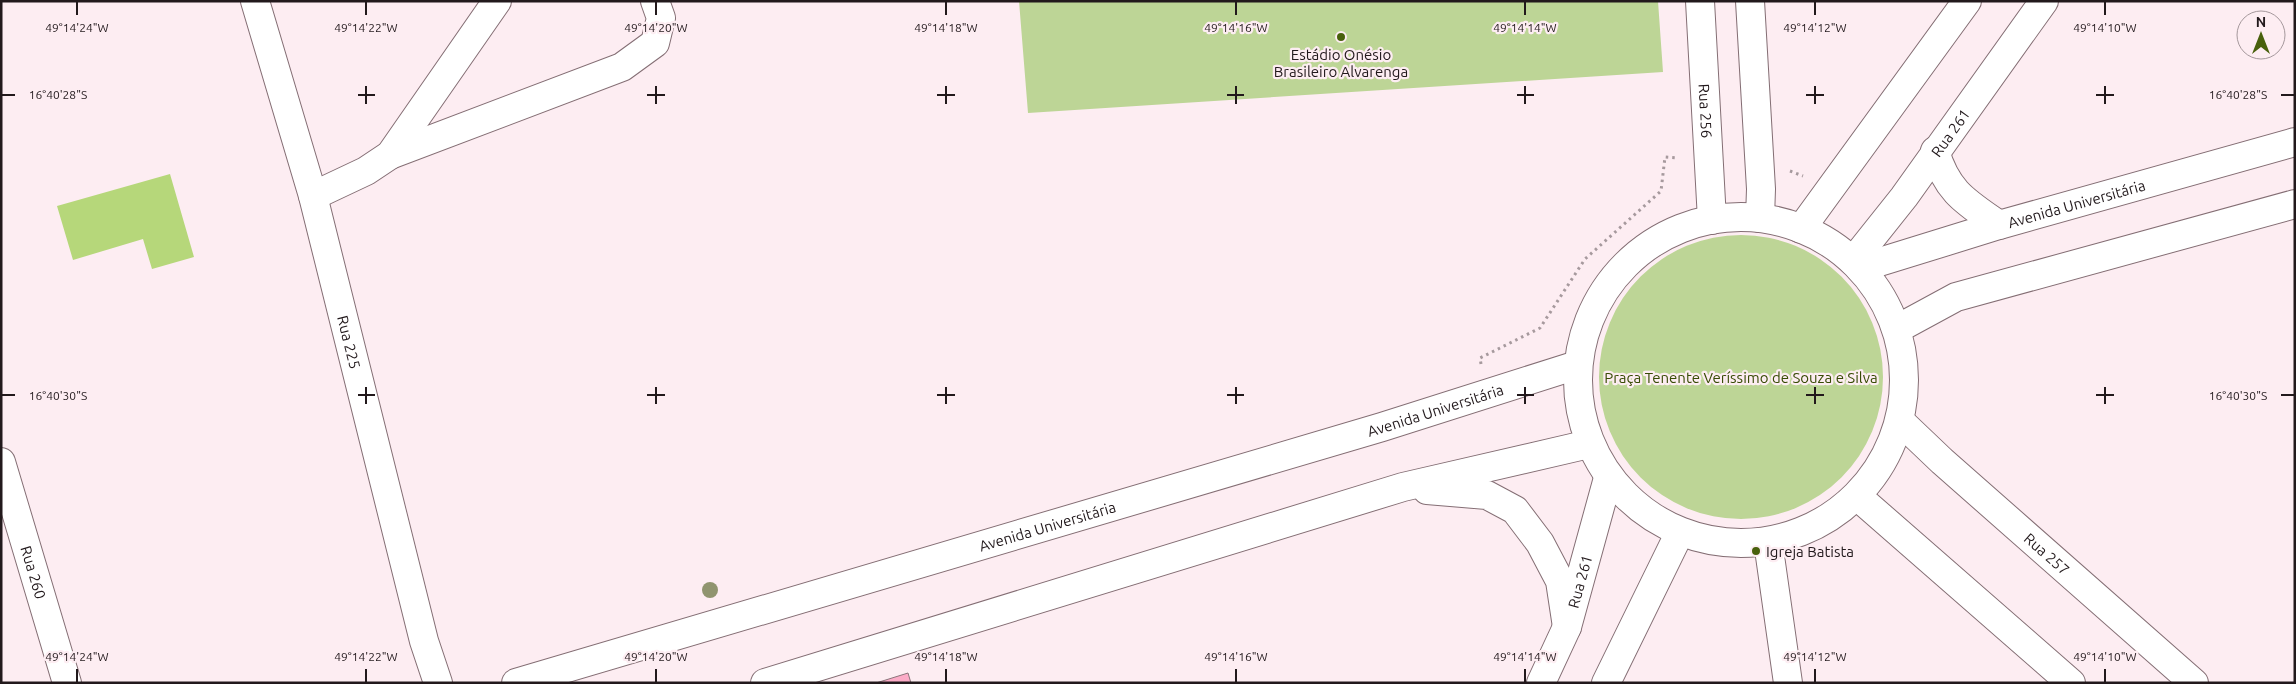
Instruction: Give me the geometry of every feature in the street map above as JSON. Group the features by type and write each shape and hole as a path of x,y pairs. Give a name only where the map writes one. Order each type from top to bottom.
{"main road":[{"name":"Rua 225","path":"255,1 313,196 424,641 438,683"},
{"path":"390,155 497,1"},
{"path":"313,196 366,172 390,155 622,67 655,43 661,18 655,1"},
{"name":"Rua 256","path":"1700,1 1712,220"},
{"path":"1750,1 1761,189 1760,218"},
{"path":"1801,229 1967,1"},
{"name":"Rua 261","path":"1856,265 2044,1"},
{"name":"Avenida Universitária","path":"1856,265 2295,142"},
{"path":"1935,152 1941,172 1960,198 1999,225"},
{"path":"1897,329 1956,297 2295,204"},
{"path":"1736,217 1760,218 1801,229 1828,242 1856,265 1882,297 1897,329 1905,375 1900,421 1883,461 1857,496 1831,517 1801,532 1768,542 1724,543 1680,532 1656,520 1608,478 1589,444 1578,405 1577,365 1591,314 1620,269 1662,237 1712,220 1736,217"},
{"name":"Avenida Universitária","path":"516,683 1382,427 1577,365"},
{"name":"Rua 257","path":"1900,421 1942,462 2194,683"},
{"path":"765,683 1404,488 1589,444"},
{"name":"Rua 260","path":"1,462 68,683"},
{"name":"Rua 261","path":"1541,683 1567,627 1608,478"},
{"path":"1404,488 1488,495 1515,510 1540,543 1560,581 1567,627"},
{"path":"1857,496 2071,683"},
{"path":"1606,683 1680,532"},
{"path":"1768,542 1788,683"}],"green space":[{"name":"Estádio Onésio Brasileiro Alvarenga","path":"1019,1 1658,1 1663,72 1028,113"},
{"name":"Praça Tenente Veríssimo de Souza e Silva","path":"1741,235 1782,241 1808,252 1831,267 1851,287 1866,310 1877,336 1883,377 1877,418 1866,444 1851,467 1831,487 1808,502 1782,513 1741,519 1700,513 1674,502 1651,487 1631,467 1616,444 1605,418 1599,377 1605,336 1616,310 1631,287 1651,267 1674,252 1700,241"}],"shaded area":[{"path":"170,174 194,257 152,269 143,239 73,260 57,206"}],"building":[{"path":"908,673 911,683 876,683"}],"place":[{"name":"Estádio Onésio Brasileiro Alvarenga","path":"1341,37"},
{"name":"Igreja Batista","path":"1756,551"}]}
